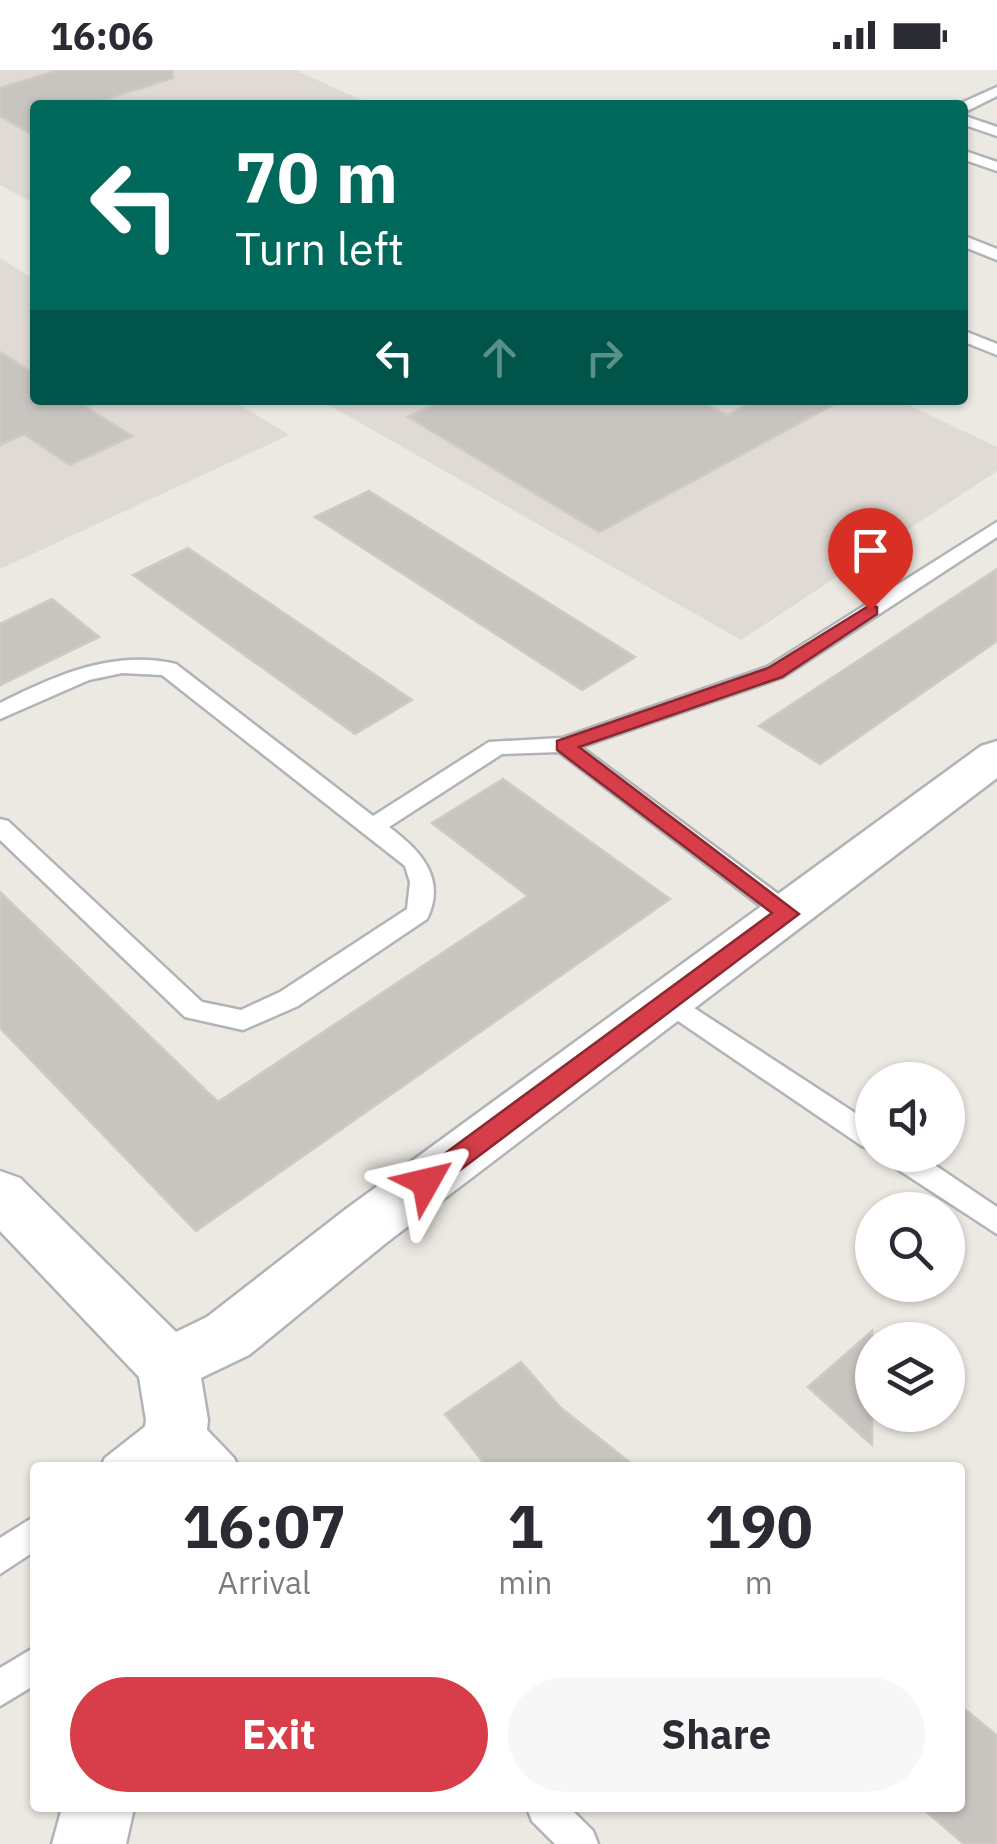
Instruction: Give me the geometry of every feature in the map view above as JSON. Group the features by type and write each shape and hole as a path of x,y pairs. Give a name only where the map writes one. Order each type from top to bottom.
{"street":[{"path":"0,1194 172,1417 228,1336 382,1214 997,756"},
{"path":"90,1844 97,1812"}],"lane":[{"path":"968,105 997,91"},
{"path":"968,121 997,132"},
{"path":"968,156 997,167"},
{"path":"968,243 997,255"},
{"path":"968,338 997,350"},
{"path":"372,827 498,747 564,746 775,672 997,528"},
{"path":"0,712 102,666 134,663 168,669 416,858 425,888 418,912 289,998 242,1020 194,1010 0,827"},
{"path":"564,746 788,914"},
{"path":"668,1001 855,1127"},
{"path":"923,1172 997,1222"},
{"path":"123,1462 172,1417 217,1462"},
{"path":"0,1558 30,1534"},
{"path":"0,1689 30,1668"},
{"path":"550,1812 580,1844"}],"shaded area":[{"path":"0,70 295,70 361,100 30,100 30,201 0,185"},
{"path":"0,258 30,277 30,405 240,405 289,435 0,569"},
{"path":"329,405 909,405 997,447 997,471 741,640"}],"building":[{"path":"59,70 172,70 173,78 105,100 30,100 30,133 0,116 0,88"},
{"path":"0,352 30,371 30,405 90,405 86,407 132,436 70,465 24,434 0,445"},
{"path":"433,405 708,405 727,415 746,405 833,405 599,532 408,417"},
{"path":"369,491 635,657 582,690 315,517"},
{"path":"188,548 412,700 355,734 133,575"},
{"path":"997,569 997,641 820,764 759,726"},
{"path":"52,599 99,637 0,685 0,624"},
{"path":"503,779 670,899 196,1231 0,1028 0,892 218,1102 528,896 432,823"},
{"path":"855,1346 855,1430 808,1387"},
{"path":"521,1362 561,1408 629,1462 483,1462 445,1414"},
{"path":"858,1432 872,1432 872,1445"},
{"path":"965,1709 997,1736 997,1844 964,1844 927,1812 965,1812"}],"route":[{"path":"426,1182 788,914 564,746 775,672 870,610"}]}
